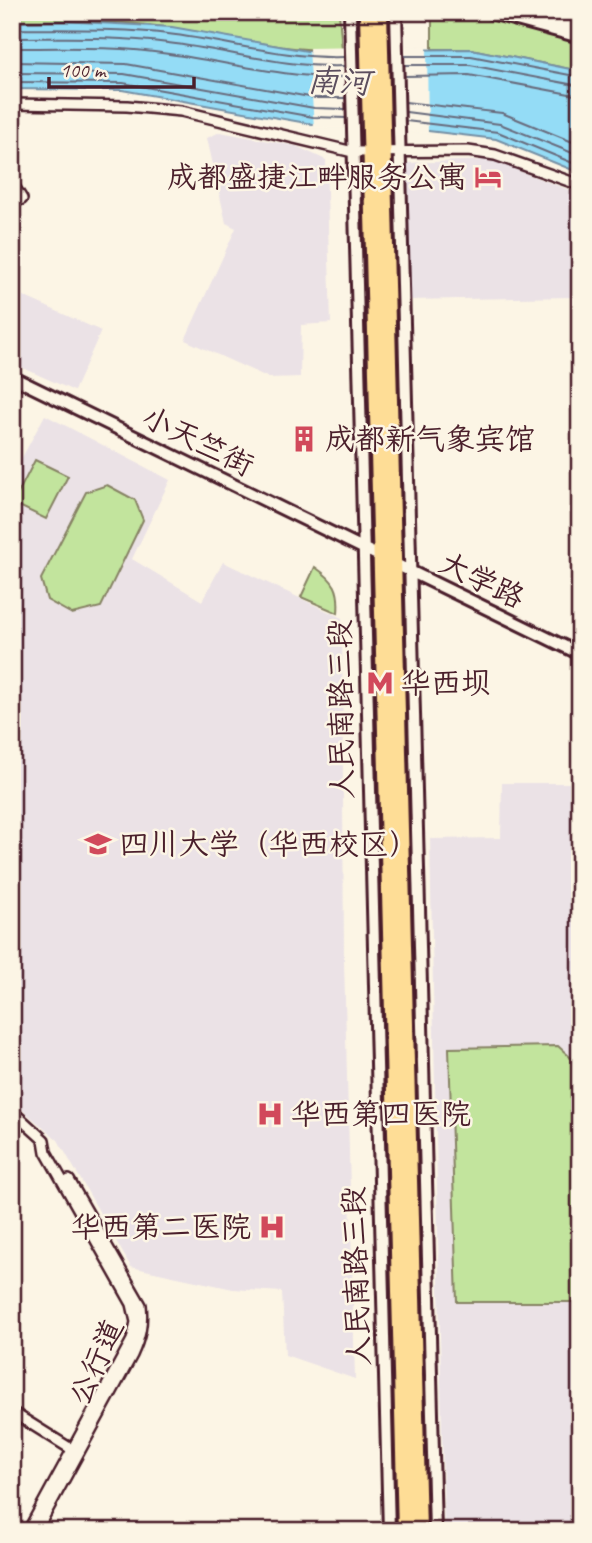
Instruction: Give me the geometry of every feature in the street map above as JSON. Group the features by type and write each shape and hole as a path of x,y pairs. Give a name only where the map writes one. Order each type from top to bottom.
{"main road":[{"path":"491,12 580,36"},
{"path":"527,12 580,28"},
{"path":"561,12 580,17"},
{"name":"人民南路三段","path":"373,15 387,561 405,1531"},
{"name":"人民南路三段","path":"387,561 419,1531"}],"street":[{"name":"人民南路三段","path":"350,15 389,1531"},
{"path":"396,15 435,1531"},
{"path":"12,104 127,106 181,111 353,147 468,151 495,155 580,185"},
{"path":"12,183 22,199 12,203"},
{"name":"小天竺街","path":"12,376 363,549"},
{"name":"大学路","path":"363,549 580,654"},
{"name":"公行道","path":"12,1111 44,1140 141,1305 140,1338 28,1531"},
{"path":"12,1412 75,1452"},
{"name":"公行道","path":"36,1531 75,1452"}],"shaded area":[{"path":"220,132 296,146 326,160 331,323 301,325 300,377 269,378 185,340 236,228 226,223 207,138"},
{"path":"490,160 580,194 580,288 575,297 407,300 404,163"},
{"path":"14,292 101,331 74,391 12,363"},
{"name":"四川大学（华西校区）","path":"45,415 170,480 132,559 202,601 223,562 342,618 344,962 355,1379 285,1355 282,1292 233,1289 131,1267 58,1140 12,1101 12,476"},
{"name":"四川大学（华西校区）","path":"502,783 580,783 580,1531 444,1531 430,839 501,838"}],"green space":[{"path":"12,12 339,12 342,50 299,49 133,24 12,22"},
{"path":"432,12 462,12 580,40 580,71 471,49 432,49"},
{"path":"35,460 68,476 46,519 13,503"},
{"path":"107,485 135,500 143,520 101,607 72,614 47,600 41,579 86,492"},
{"path":"315,567 335,586 338,613 301,597"},
{"path":"558,1046 580,1066 580,1296 575,1302 457,1302 449,1048"}],"water":[{"name":"南河","path":"61,21 172,27 307,51 471,49 580,71 580,173 496,139 377,125 312,124 122,90 12,89 12,22"}],"pier":[{"path":"427,46 428,134 377,128 314,128 309,48"}],"place":[{"name":"成都盛捷江畔服务公寓","path":"488,177"},
{"name":"成都新气象宾馆","path":"304,439"},
{"name":"华西坝","path":"380,683"},
{"name":"四川大学（华西校区）","path":"98,844"},
{"name":"华西第四医院","path":"270,1114"},
{"name":"华西第二医院","path":"272,1227"}]}
